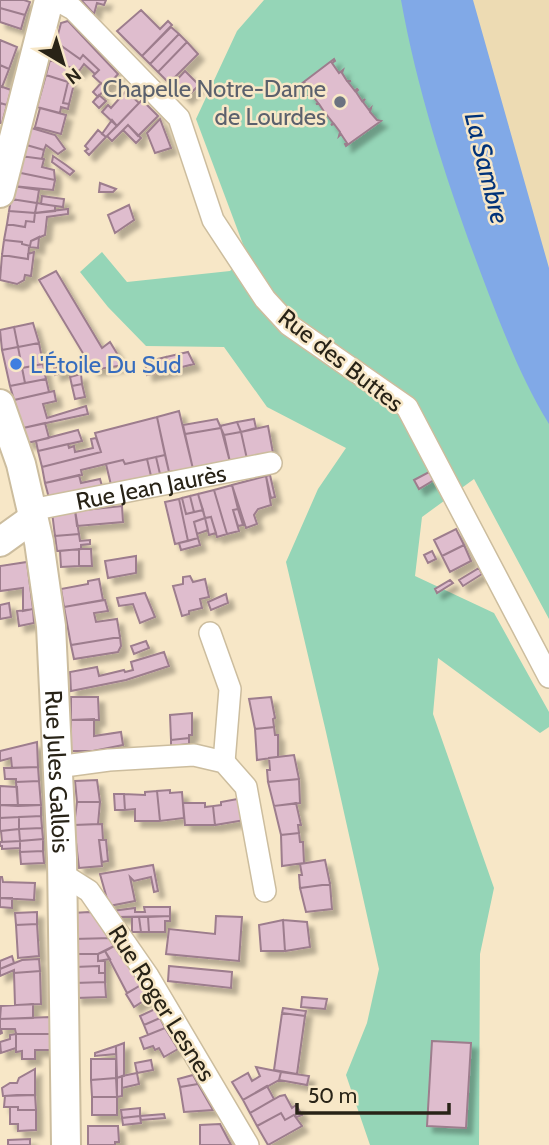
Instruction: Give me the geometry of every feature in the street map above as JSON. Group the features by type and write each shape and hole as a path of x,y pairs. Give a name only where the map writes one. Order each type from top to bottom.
{"street":[{"path":"0,192 49,0"},
{"name":"Rue des Buttes","path":"57,0 73,9 179,118 213,220 265,299 289,325 407,407 549,677"},
{"name":"Rue Jules Gallois","path":"0,404 21,464 44,568 55,670 62,874 66,1145"},
{"name":"Rue Jean Jaurès","path":"0,542 32,514 271,463"},
{"path":"210,633 230,689 224,762"},
{"path":"57,767 109,760 194,755 224,762 246,787 265,891"},
{"name":"Rue Roger Lesnes","path":"62,874 89,891 134,954 248,1145"}],"shaded area":[{"path":"449,0 549,0 549,322"}],"green space":[{"path":"264,0 412,0 549,407 549,619 474,479 422,517 415,576 494,613 549,712 549,727 540,733 438,658 433,714 494,888 480,954 479,1145 370,1145 346,1075 367,1023 379,969 286,562 318,489 346,448 267,407 224,347 146,346 108,307 80,272 102,252 127,282 230,271 247,255 196,119 237,31"}],"water":[{"name":"La Sambre","path":"401,0 473,0 549,268 549,424 508,343 462,221 427,112"}],"building":[{"path":"0,0 30,2 25,15 0,8"},
{"path":"81,0 106,0 104,5 97,3 94,14"},
{"path":"0,8 25,15 21,29 0,22"},
{"path":"141,10 160,29 168,21 172,25 142,56 117,31"},
{"path":"68,21 118,74 106,88 93,76 99,70 83,55 80,59 56,42 61,23"},
{"path":"171,27 179,34 150,64 142,56"},
{"path":"179,34 187,42 158,72 150,64"},
{"path":"0,40 17,47 9,69 0,65"},
{"path":"56,42 80,59 83,55 99,70 95,74 84,64 79,71 50,60"},
{"path":"187,42 198,54 169,83 158,72"},
{"name":"Chapelle Notre-Dame de Lourdes","path":"334,59 332,63 339,73 343,70 347,81 351,81 348,82 355,91 358,90 356,92 362,101 365,99 363,102 369,110 371,108 370,112 381,121 346,146 341,134 339,136 340,132 334,124 331,125 333,123 323,114 325,113 312,95 309,95 312,93 305,83 302,86 301,84"},
{"path":"50,60 72,68 68,82 46,75"},
{"path":"0,65 9,69 2,87 0,86"},
{"path":"185,71 199,85 186,98 172,85"},
{"path":"46,75 68,82 63,103 69,104 68,109 61,107 60,113 37,107"},
{"path":"68,82 74,84 69,104 63,103"},
{"path":"101,83 106,88 98,97 93,92"},
{"path":"0,86 11,90 7,105 0,103"},
{"path":"126,91 139,103 117,126 102,112 108,105 111,108"},
{"path":"99,95 106,101 99,108 93,102"},
{"path":"142,100 158,116 138,136 128,125 112,141 107,136"},
{"path":"0,103 7,105 2,123 0,123"},
{"path":"40,108 66,115 61,134 35,127"},
{"path":"160,119 171,148 155,153 147,133"},
{"path":"112,120 117,126 106,137 102,134"},
{"path":"128,125 141,138 136,143 123,130"},
{"path":"28,127 55,135 65,149 58,154 46,145 44,150 23,144"},
{"path":"98,130 106,137 89,155 85,146"},
{"path":"23,144 44,150 42,159 20,156"},
{"path":"20,156 44,159 42,167 54,170 55,180 16,172"},
{"path":"53,156 74,171 70,175 52,162"},
{"path":"16,172 55,180 53,190 13,186"},
{"path":"100,183 116,189 113,192 99,192"},
{"path":"13,186 39,190 37,203 11,199"},
{"path":"42,196 64,199 63,207 41,204"},
{"path":"11,199 37,203 35,213 9,211"},
{"path":"37,203 55,206 55,211 35,213"},
{"path":"129,205 134,220 115,233 108,215"},
{"path":"68,209 68,214 47,217 45,235 31,241 30,246 4,240 7,224 25,227 26,221 34,222 35,213"},
{"path":"9,211 35,213 34,222 26,221 25,227 7,224"},
{"path":"39,237 38,248 29,247 28,259 2,255 4,240 30,246 31,241"},
{"path":"34,252 31,276 25,275 24,280 17,284 0,280 2,255 28,259 28,254"},
{"path":"56,271 102,348 110,342 124,365 93,370 39,280"},
{"path":"33,323 39,343 18,347 14,327"},
{"path":"14,327 18,347 2,350 0,330"},
{"path":"39,343 43,364 22,368 18,347"},
{"path":"18,347 25,383 10,386 2,350"},
{"path":"188,352 194,364 170,370 166,357"},
{"path":"166,357 170,370 147,375 145,362"},
{"path":"43,364 46,379 25,383 22,368"},
{"path":"65,366 66,372 55,375 54,368"},
{"path":"81,374 82,384 72,386 70,377"},
{"path":"46,379 49,392 14,400 10,386"},
{"path":"82,384 85,397 75,399 72,386"},
{"path":"54,391 56,401 43,404 47,418 86,406 88,414 23,428 14,400"},
{"path":"179,411 193,469 169,472 157,417"},
{"path":"157,417 165,455 125,464 123,460 81,470 82,475 45,483 42,467 101,452 95,433"},
{"path":"217,419 221,428 185,434 183,425"},
{"path":"254,419 256,428 241,432 237,422"},
{"path":"237,422 241,432 224,435 220,426"},
{"path":"45,423 49,438 27,443 23,428"},
{"path":"268,426 273,453 247,459 241,432"},
{"path":"221,428 230,462 193,469 185,434"},
{"path":"78,430 82,441 38,451 36,441"},
{"path":"241,432 247,459 230,462 224,435"},
{"path":"96,438 101,452 42,467 38,451 68,444 69,448 74,446 75,452 93,448 91,439"},
{"path":"165,455 169,472 160,474 156,457"},
{"path":"156,457 160,474 151,476 147,459"},
{"path":"147,459 151,476 111,485 106,464 123,460 125,464"},
{"path":"429,472 434,480 419,489 414,480"},
{"path":"79,475 81,483 100,479 102,486 49,498 45,483"},
{"path":"270,475 275,497 271,498 266,476"},
{"path":"266,476 271,505 258,509 254,515 257,524 246,528 232,485"},
{"path":"232,485 238,509 233,510 239,531 227,534 214,490"},
{"path":"214,490 227,534 217,537 211,517 205,518 198,494"},
{"path":"198,494 203,510 194,512 190,496"},
{"path":"190,496 194,512 186,514 182,498"},
{"path":"182,498 186,514 203,510 205,518 194,522 198,538 188,541 179,499"},
{"path":"179,499 188,541 175,544 165,502"},
{"path":"122,506 123,522 77,526 75,511"},
{"path":"238,509 243,525 238,526 233,510"},
{"path":"75,510 79,534 55,536 52,512"},
{"path":"211,517 216,533 209,535 205,518"},
{"path":"205,518 208,530 197,534 194,522"},
{"path":"456,529 464,545 442,556 434,540"},
{"path":"79,534 80,541 90,540 90,544 81,545 81,549 57,551 55,536"},
{"path":"198,538 200,545 181,550 179,543"},
{"path":"464,545 471,561 450,572 442,556"},
{"path":"79,549 79,566 61,567 60,551"},
{"path":"79,549 91,549 92,566 79,566"},
{"path":"432,551 436,559 428,563 424,555"},
{"path":"136,556 136,573 108,578 105,561"},
{"path":"27,562 33,609 23,611 23,588 0,591 0,566"},
{"path":"479,568 482,574 463,586 459,580"},
{"path":"190,576 193,582 205,579 209,597 200,599 202,608 182,616 173,586 183,584 183,577"},
{"path":"99,579 103,600 64,607 61,589"},
{"path":"450,580 453,583 437,593 435,589"},
{"path":"145,593 155,617 140,623 133,604 119,606 117,598"},
{"path":"226,594 228,603 211,610 208,602"},
{"path":"105,600 108,611 94,613 96,622 117,619 120,637 71,645 64,607"},
{"path":"9,603 11,617 0,619 0,605"},
{"path":"33,609 34,623 19,626 17,611"},
{"path":"120,637 121,646 118,652 74,659 71,645"},
{"path":"146,641 149,648 134,654 131,646"},
{"path":"164,652 169,666 126,680 71,691 70,672 97,667 99,676 124,670 125,672 133,670 131,662"},
{"path":"71,697 98,697 99,720 71,720"},
{"path":"271,697 274,727 255,729 249,699"},
{"path":"192,713 192,735 189,735 189,738 171,740 170,715"},
{"path":"94,719 94,736 121,732 123,745 93,751 71,751 71,720"},
{"path":"274,727 275,735 278,735 278,757 257,760 255,729"},
{"path":"189,738 189,744 171,746 171,740"},
{"path":"37,742 38,767 12,768 11,758 0,761 0,751"},
{"path":"294,755 299,779 268,782 269,758"},
{"path":"38,767 39,781 16,782 16,779 5,779 4,768"},
{"path":"299,779 300,803 274,806 268,782"},
{"path":"97,780 100,802 77,802 75,781"},
{"path":"39,781 41,805 18,806 16,782"},
{"path":"0,786 17,787 18,806 0,805"},
{"path":"170,790 170,793 182,792 184,818 160,821 157,791"},
{"path":"157,791 160,821 135,821 135,809 125,810 124,794 145,795 145,792"},
{"path":"114,794 124,794 125,810 115,810"},
{"path":"243,798 245,820 215,825 213,806"},
{"path":"77,802 100,802 98,824 74,825"},
{"path":"183,803 205,803 205,807 213,806 215,825 185,825"},
{"path":"296,803 301,825 298,825 299,833 281,835 274,806"},
{"path":"0,805 41,805 41,816 0,818"},
{"path":"41,816 42,828 19,829 19,817"},
{"path":"19,817 19,829 0,831 0,818"},
{"path":"102,824 103,840 99,840 102,866 79,868 74,825"},
{"path":"42,828 43,839 20,841 19,829"},
{"path":"19,829 20,841 2,842 1,831"},
{"path":"299,833 300,842 303,842 304,863 282,866 281,835"},
{"path":"43,839 43,851 20,852 20,841"},
{"path":"99,840 106,840 108,861 102,862"},
{"path":"20,841 20,848 2,849 0,846 0,842"},
{"path":"43,851 44,863 21,864 20,852"},
{"path":"325,860 330,884 300,888 300,864"},
{"path":"153,865 158,891 154,892 151,877 134,881 130,877 135,901 109,906 100,874"},
{"path":"0,877 3,882 35,883 34,900 0,898"},
{"path":"330,884 332,909 306,912 300,888"},
{"path":"0,898 12,898 12,908 0,907"},
{"path":"144,907 170,907 170,916 116,917 112,911 135,908 135,912 145,912"},
{"path":"37,912 37,924 16,925 15,913"},
{"path":"73,913 96,913 111,938 74,939"},
{"path":"170,916 170,921 165,921 165,932 149,932 148,917"},
{"path":"216,916 242,917 239,961 166,954 169,929 215,934"},
{"path":"132,917 139,917 141,932 132,932"},
{"path":"139,917 148,917 149,932 141,932"},
{"path":"283,920 307,922 310,947 285,951"},
{"path":"283,920 285,951 261,951 259,925"},
{"path":"37,924 39,956 18,958 16,925"},
{"path":"111,938 116,945 98,954 75,954 74,939"},
{"path":"116,945 141,985 127,993 105,951"},
{"path":"105,951 110,959 98,961 98,954"},
{"path":"75,954 98,954 98,961 105,961 105,973 99,973 99,966 75,967"},
{"path":"12,956 14,963 0,969 0,961"},
{"path":"39,959 40,971 14,973 14,970 0,976 0,969 22,960"},
{"path":"99,966 99,973 105,973 105,982 75,983 75,967"},
{"path":"169,966 232,972 231,988 168,981"},
{"path":"40,971 41,1004 15,1005 14,973"},
{"path":"105,982 106,997 76,998 75,983"},
{"path":"141,985 148,998 134,1007 126,994"},
{"path":"302,997 327,999 325,1009 301,1007"},
{"path":"33,1004 33,1018 0,1019 1,1006"},
{"path":"283,1008 306,1011 305,1016 282,1013"},
{"path":"155,1009 160,1018 144,1025 140,1016"},
{"path":"282,1013 305,1016 297,1074 274,1070"},
{"path":"50,1017 50,1034 16,1034 15,1029 1,1029 0,1034 0,1019"},
{"path":"160,1018 165,1028 148,1035 144,1025"},
{"path":"165,1028 178,1049 164,1057 159,1048 155,1050 153,1046 144,1049 140,1038"},
{"path":"16,1034 50,1034 51,1050 35,1050 35,1059 22,1059 22,1051 16,1052"},
{"path":"16,1034 16,1048 1,1053 0,1042"},
{"path":"432,1041 471,1043 466,1128 427,1126"},
{"path":"124,1043 124,1076 117,1078 116,1046"},
{"path":"116,1046 116,1054 95,1056 95,1053"},
{"path":"91,1059 116,1059 116,1078 91,1080"},
{"path":"151,1060 153,1070 137,1073 135,1063"},
{"path":"256,1067 281,1072 279,1080 243,1100 232,1082 248,1073 252,1081 260,1076"},
{"path":"35,1069 35,1095 3,1096 2,1088 10,1083 17,1083 19,1078"},
{"path":"281,1072 309,1076 307,1085 279,1080"},
{"path":"137,1073 139,1084 122,1088 122,1076"},
{"path":"193,1075 198,1084 180,1087 178,1079"},
{"path":"122,1076 122,1096 117,1097 117,1078"},
{"path":"116,1078 117,1097 92,1097 91,1080"},
{"path":"198,1084 213,1110 184,1112 180,1087"},
{"path":"267,1086 274,1099 250,1113 243,1100"},
{"path":"35,1095 36,1110 4,1107 5,1096"},
{"path":"285,1095 292,1108 296,1105 302,1115 294,1115 285,1120 281,1113 257,1126 250,1113"},
{"path":"92,1097 117,1097 117,1115 92,1115"},
{"path":"10,1107 36,1110 36,1130 18,1131 18,1124 10,1124"},
{"path":"140,1108 140,1116 122,1118 121,1110"},
{"path":"281,1113 285,1120 294,1115 302,1126 268,1145 257,1126"},
{"path":"164,1114 165,1118 141,1120 140,1116"},
{"path":"140,1116 141,1123 123,1125 122,1118"},
{"path":"220,1124 231,1145 200,1145 200,1125"},
{"path":"88,1126 118,1126 119,1142 115,1142 115,1145 88,1145"},
{"path":"30,1139 30,1145 8,1145 8,1140"}],"place":[{"name":"Chapelle Notre-Dame de Lourdes","path":"340,102"},
{"name":"L'Étoile Du Sud","path":"16,364"}]}
